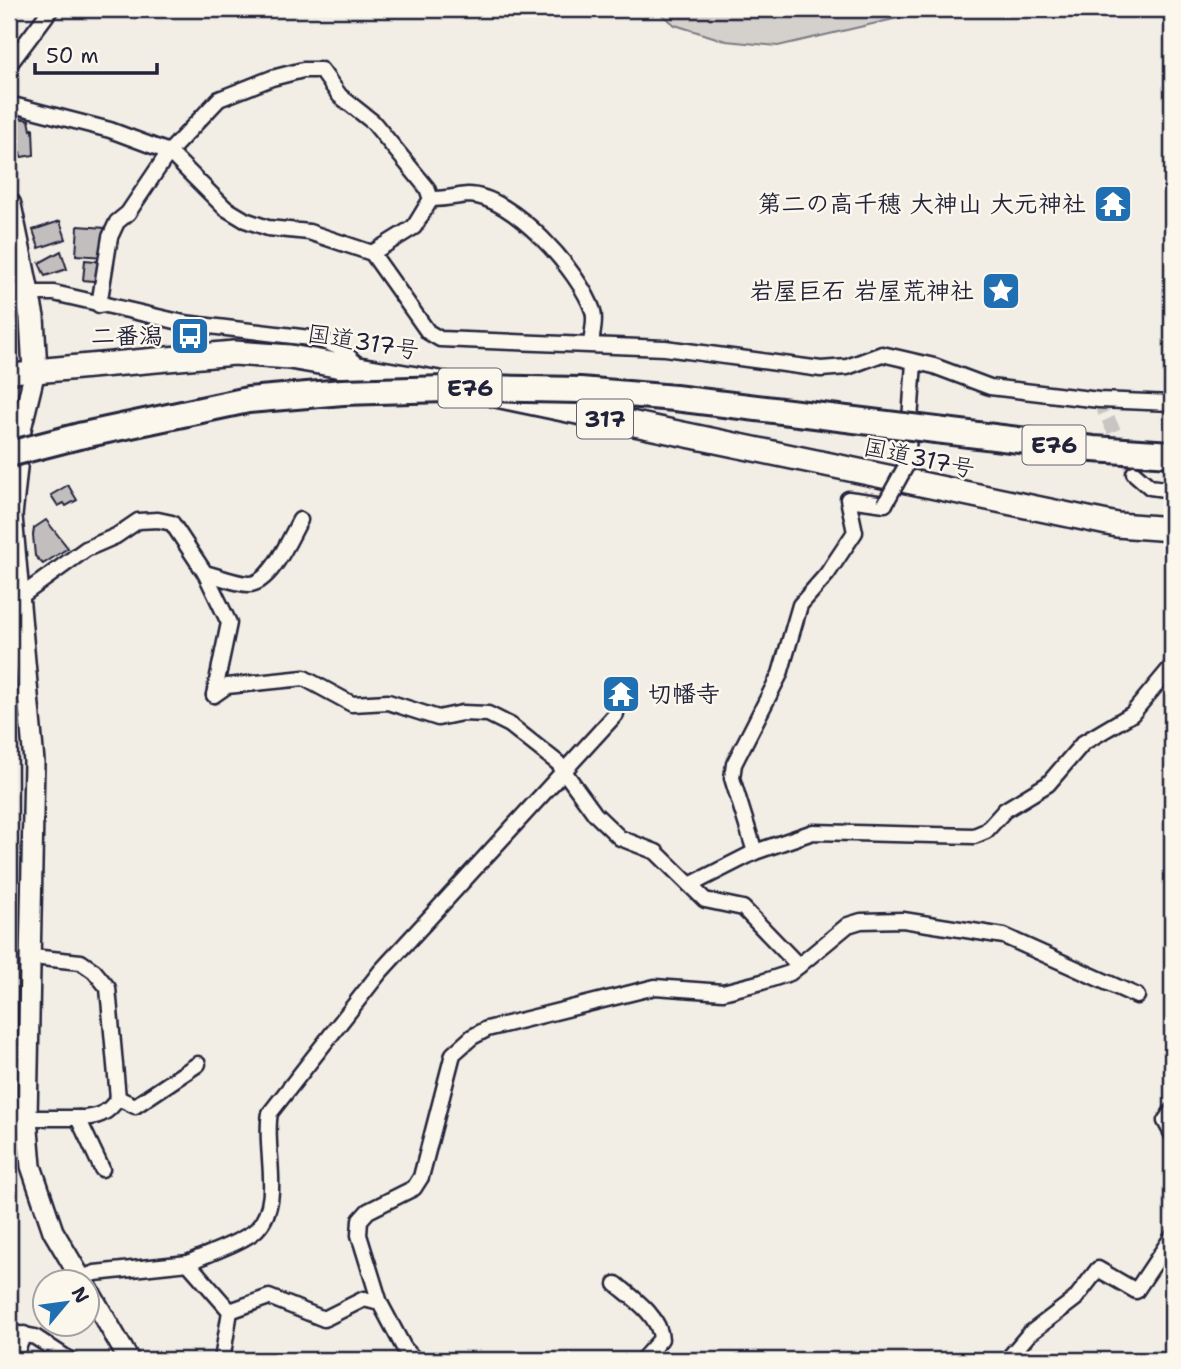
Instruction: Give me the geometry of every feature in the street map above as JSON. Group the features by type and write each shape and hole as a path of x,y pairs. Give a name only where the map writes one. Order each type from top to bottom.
{"highway":[{"path":"9,205 15,262 29,293 34,371"},
{"name":"国道317号","path":"34,371 234,353 360,368 1117,525 1172,529"},
{"name":"E76","path":"9,454 79,436 248,400 343,392 480,388 580,390 675,398 1093,449 1172,454"}],"main road":[{"path":"34,371 21,429 11,538 34,762 27,1118 31,1166 53,1231 75,1268"},
{"path":"102,1314 129,1360"}],"street":[{"path":"9,65 51,9"},
{"path":"99,304 113,229 128,213 169,152 219,99 272,78 303,69 321,69 340,96 373,121 427,188 431,199"},
{"path":"9,104 75,119 169,152 225,208 245,220 268,228 309,232 372,253 428,332 440,339 665,348 821,369 847,367 882,355 934,366 990,387 1099,400 1172,403"},
{"path":"431,199 454,200 469,195 515,212 574,273 594,314 591,343"},
{"path":"372,253 414,226 431,199"},
{"path":"29,293 54,293 184,323 318,339 338,347 360,368"},
{"path":"755,852 732,778 734,764 780,674 800,605 827,574 855,531 848,499 885,504 907,464 914,362"},
{"path":"9,374 34,371"},
{"path":"1134,473 1150,487 1172,490"},
{"path":"17,599 86,549 116,536 138,521 158,520 172,523 205,573 229,623 214,695 228,685 304,678 352,704 388,702 438,718 462,713 488,714 510,725 558,763 595,814 620,838 656,852 705,900 743,908 799,966"},
{"path":"205,573 250,584 263,579 274,566 300,520"},
{"path":"690,885 755,852 813,832 974,836 986,831 1005,810 1048,784 1083,743 1132,714 1172,666"},
{"path":"102,1272 188,1263 256,1231 267,1215 271,1191 266,1131 270,1113 380,972 616,714"},
{"path":"415,1360 404,1348 380,1303 359,1235 359,1220 368,1211 414,1188 421,1177 453,1054 472,1037 487,1029 655,986 723,992 790,973 848,925 861,921 903,920 1004,936 1136,996"},
{"path":"27,1118 94,1118 110,1111 118,1098 108,988 94,971 81,962 32,957"},
{"path":"118,1098 135,1107 198,1064"},
{"path":"1172,1111 1165,1121 1172,1134"},
{"path":"78,1118 102,1169"},
{"path":"1007,1360 1029,1334 1075,1298 1098,1269 1136,1291 1172,1240"},
{"path":"188,1263 230,1311"},
{"path":"616,1284 639,1302 661,1329 661,1339 642,1360"},
{"path":"230,1311 269,1297 324,1319 364,1299 380,1303"},
{"path":"222,1360 230,1311"},
{"path":"13,1360 16,1333 35,1337 70,1360"}],"shaded area":[{"path":"655,9 937,9 778,46 726,41 675,25"}],"building":[{"path":"9,9 23,9 11,22"},
{"path":"19,118 29,120 31,130 33,129 34,155 21,157 20,152 9,154 9,139 18,137 16,121"},
{"path":"60,221 66,239 39,248 33,230"},
{"path":"78,226 106,228 104,257 76,255"},
{"path":"61,251 67,269 45,276 39,263"},
{"path":"85,260 105,262 103,282 83,280"},
{"path":"68,485 77,500 66,506 64,503 58,506 51,495"},
{"path":"46,520 68,548 43,564 35,556 33,535 34,528"}],"tunnel":[{"path":"1099,400 1134,473"}],"place":[{"name":"第二の高千穂 大神山 大元神社","path":"1113,204"},
{"name":"岩屋巨石 岩屋荒神社","path":"1001,291"},
{"name":"二番潟","path":"190,336"},
{"name":"切幡寺","path":"621,694"}]}
